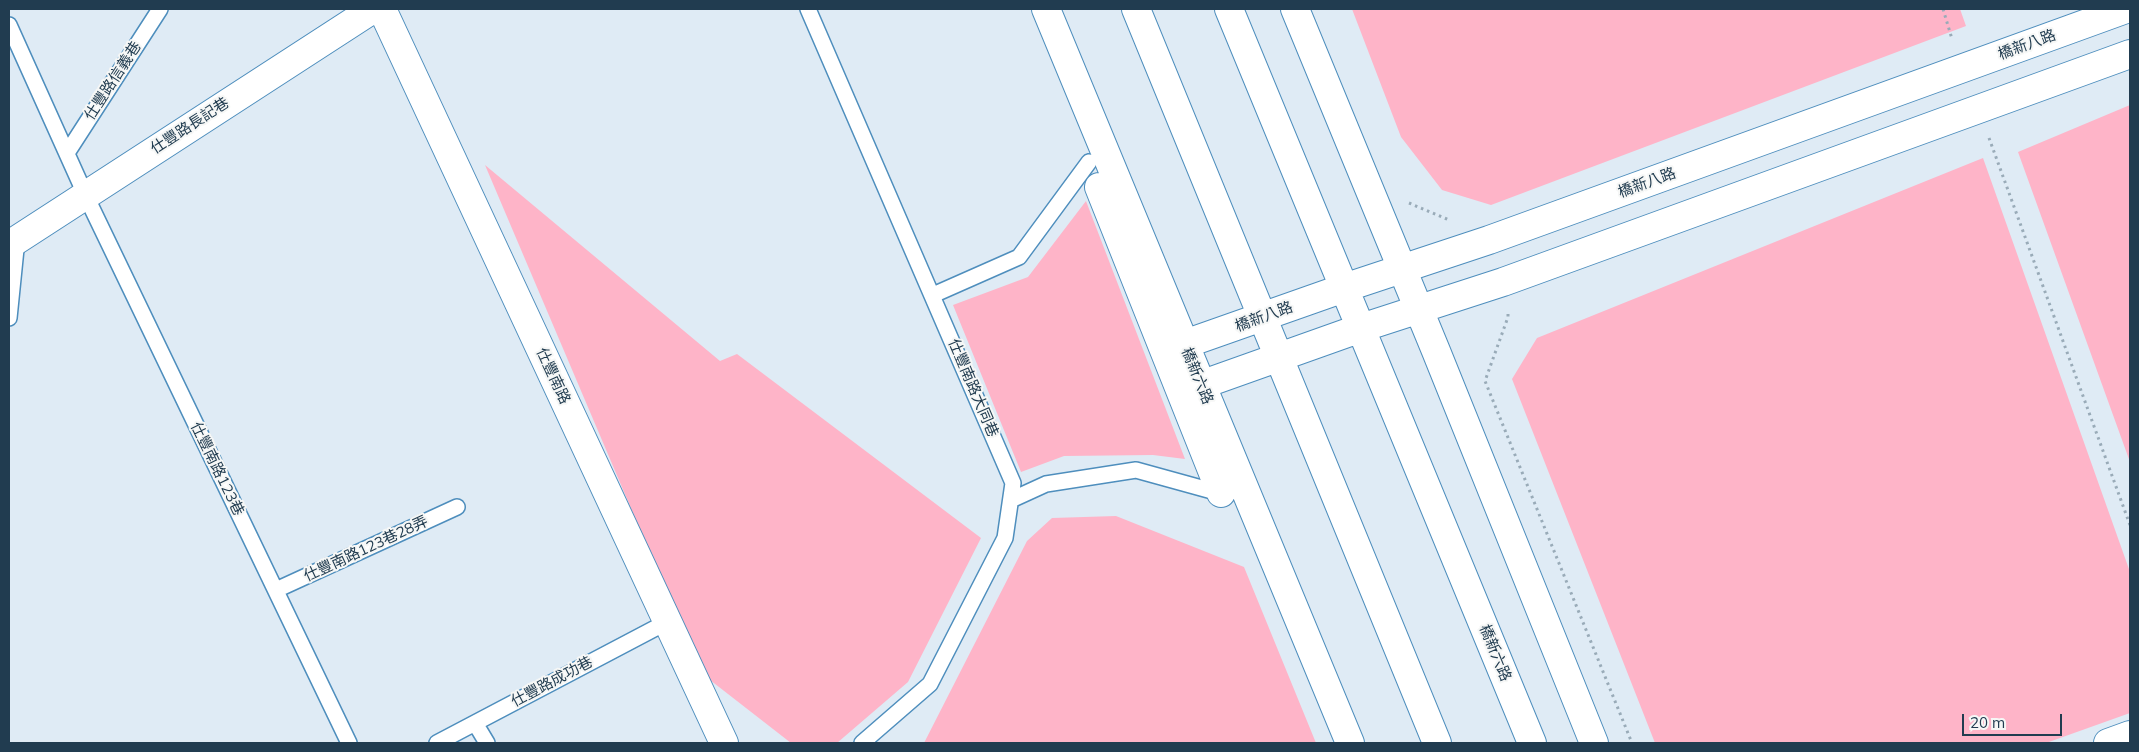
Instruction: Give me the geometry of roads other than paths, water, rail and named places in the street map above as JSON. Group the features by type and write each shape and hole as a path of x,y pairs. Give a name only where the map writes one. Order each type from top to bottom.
{"street":[{"name":"仕豐路長記巷","path":"13,242 372,9"},
{"name":"仕豐南路","path":"382,9 724,743"},
{"path":"1028,9 1154,330 1174,348"},
{"name":"橋新六路","path":"1046,9 1174,348 1191,389 1249,502 1350,743"},
{"path":"1136,9 1436,743"},
{"name":"橋新六路","path":"1229,9 1532,743"},
{"path":"1295,9 1403,269 1594,743"},
{"name":"橋新八路","path":"1174,348 1511,232 2126,9"},
{"path":"1221,493 1191,389 1361,328 1503,282 2130,54"},
{"path":"2108,743 2130,735"}],"lane":[{"name":"仕豐路信義巷","path":"67,153 160,9"},
{"name":"仕豐南路大同巷","path":"808,9 1014,483 1005,538 930,684 862,743"},
{"path":"9,25 85,194"},
{"path":"933,295 1020,256 1089,162"},
{"name":"仕豐南路123巷","path":"85,194 349,743"},
{"path":"9,318 13,242"},
{"path":"1011,500 1046,484 1136,470 1249,502"},
{"name":"仕豐南路123巷28弄","path":"276,590 457,507"},
{"name":"仕豐路成功巷","path":"437,743 668,622"},
{"path":"475,723 486,743"}]}
